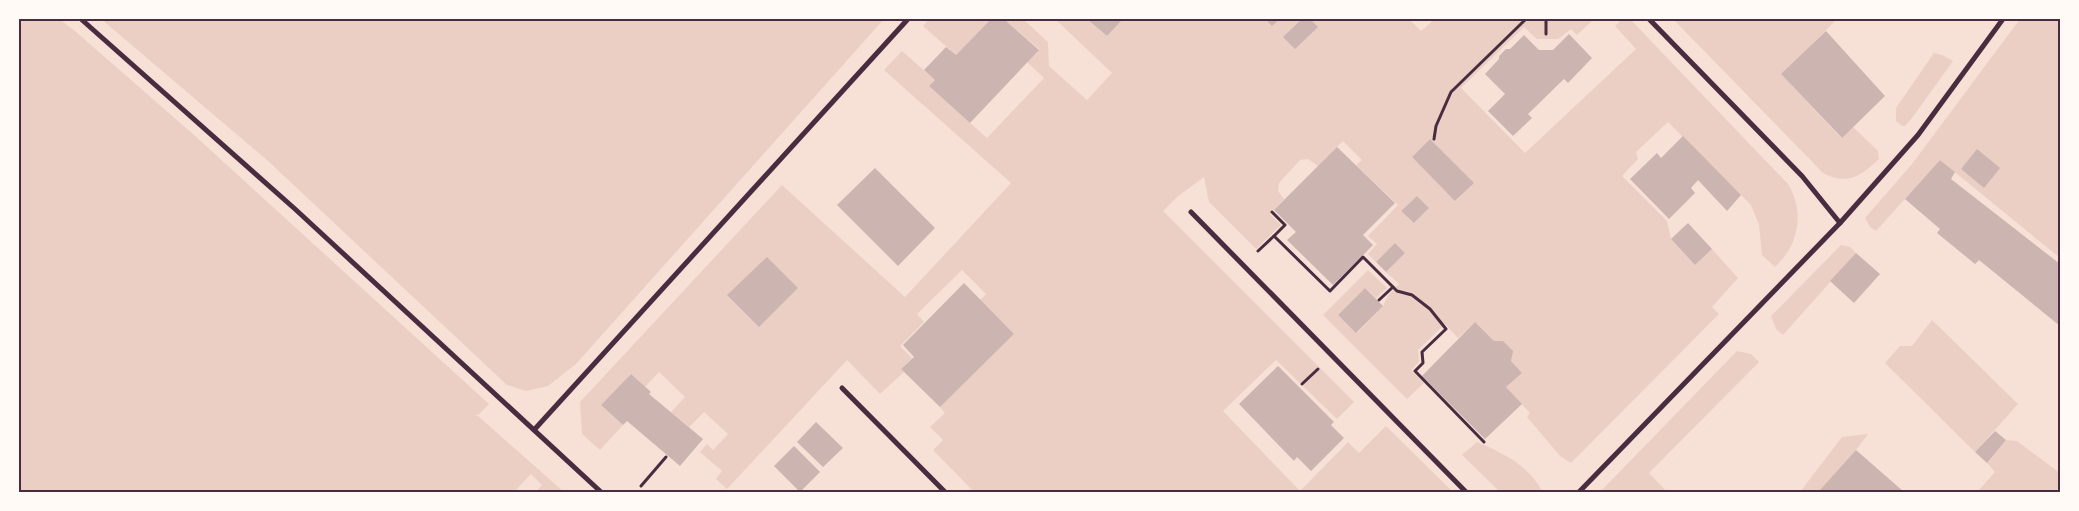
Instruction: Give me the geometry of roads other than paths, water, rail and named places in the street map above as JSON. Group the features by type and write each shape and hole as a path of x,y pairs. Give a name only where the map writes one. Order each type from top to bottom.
{"street":[{"path":"81,19 295,209 602,492"},
{"path":"534,430 908,19"},
{"path":"1649,19 1802,176 1840,223"},
{"path":"1579,492 1840,223 1918,135 2003,19"},
{"path":"1191,212 1466,492"},
{"path":"842,388 945,492"}]}
